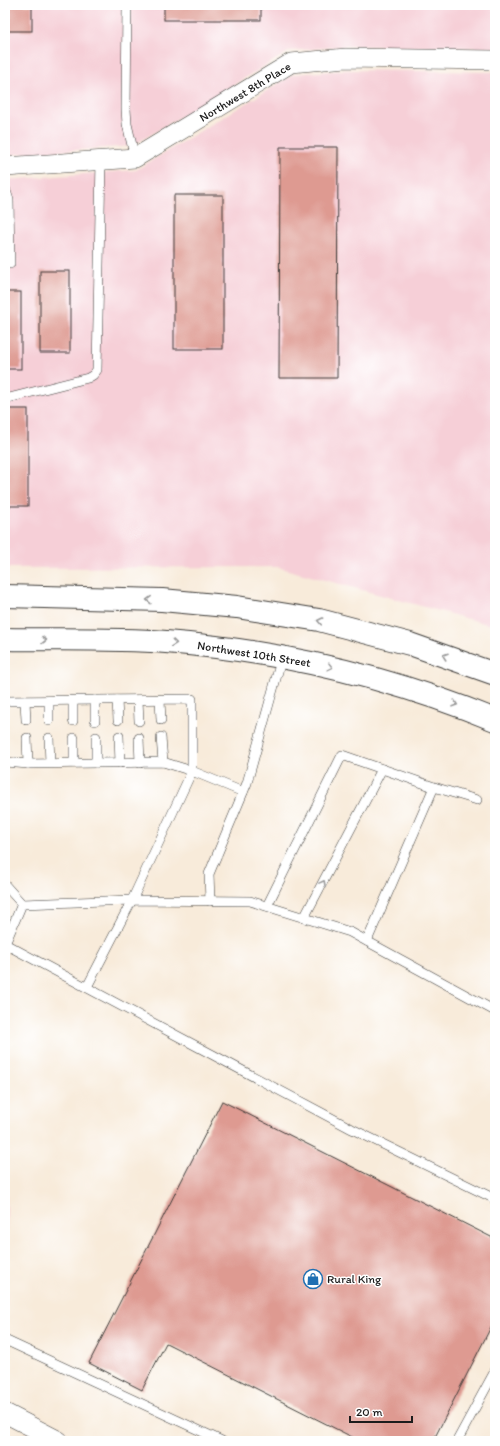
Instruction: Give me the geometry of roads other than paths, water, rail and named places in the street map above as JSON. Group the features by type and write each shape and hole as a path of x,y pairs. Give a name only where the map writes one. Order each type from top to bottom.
{"highway":[{"path":"5,596 162,600 237,607 319,620 410,644 492,671"},
{"name":"Northwest 10th Street","path":"5,639 164,642 231,649 282,657 310,662 380,679 458,704 495,720"}],"street":[{"name":"Northwest 8th Place","path":"5,167 135,158 291,63 346,58 495,60"},
{"path":"5,1413 59,1441"}],"lane":[{"path":"127,5 126,109 127,124 135,158"},
{"path":"5,398 88,378 97,370 101,160"},
{"path":"5,188 9,200 10,264 5,264"},
{"path":"210,901 209,874 247,782 282,657"},
{"path":"25,700 26,720"},
{"path":"49,700 49,721"},
{"path":"73,700 73,721"},
{"path":"95,700 95,721"},
{"path":"117,700 118,720"},
{"path":"138,700 139,721"},
{"path":"160,700 161,720"},
{"path":"5,701 192,700 192,771 132,900 87,987"},
{"path":"119,736 120,763"},
{"path":"96,737 96,763"},
{"path":"161,737 163,762"},
{"path":"27,738 28,764"},
{"path":"49,738 50,763"},
{"path":"74,738 74,763"},
{"path":"139,738 140,763"},
{"path":"267,906 342,755 434,787 477,800"},
{"path":"5,762 28,764 163,762 192,771 243,792"},
{"path":"304,918 382,769"},
{"path":"367,941 434,787"},
{"path":"5,885 22,904"},
{"path":"22,904 132,900 250,901 350,932 495,1010"},
{"path":"22,904 5,945 87,987 352,1129 495,1199"},
{"path":"5,1340 210,1438 222,1441"},
{"path":"457,1441 495,1371"}],"place":[{"name":"Rural King","path":"313,1279"}]}
